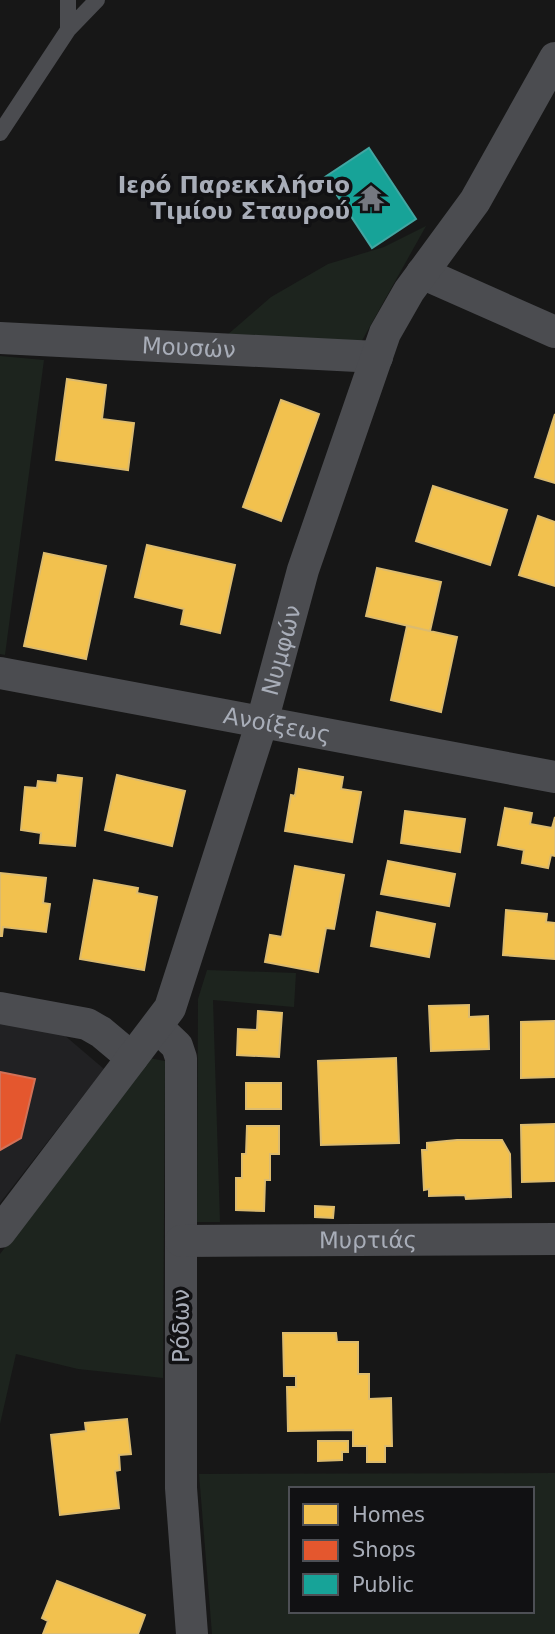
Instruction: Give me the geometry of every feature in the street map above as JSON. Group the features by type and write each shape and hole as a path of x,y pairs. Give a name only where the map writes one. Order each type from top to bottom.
{"street":[{"name":"Νυμφών","path":"0,1232 157,1027 176,993 262,722 303,570 377,357 395,313 475,201 555,58"},
{"path":"422,273 555,332"},
{"name":"Μουσών","path":"0,338 377,357"},
{"name":"Ανοίξεως","path":"0,673 555,777"},
{"path":"0,1007 87,1024 132,1058"},
{"name":"Ρόδων","path":"157,1027 177,1046 181,1058 181,1488 192,1634"},
{"name":"Μυρτιάς","path":"181,1241 555,1239"}],"lane":[{"path":"68,0 68,30"},
{"path":"0,134 68,30 97,0"}],"shaded area":[{"path":"426,226 359,346 226,336 271,297 328,264 384,247"},
{"path":"0,356 44,360 5,655 0,654"},
{"path":"207,970 296,973 294,1007 213,1000 220,1222 197,1222 198,999"},
{"path":"0,1020 57,1029 104,1069 0,1203"},
{"path":"149,1058 165,1061 163,1378 78,1369 16,1354 0,1424 0,1254"},
{"path":"555,1473 555,1634 212,1634 199,1474"}],"building: Homes":[{"path":"67,379 106,385 102,419 134,423 128,470 56,460"},
{"path":"281,400 319,414 281,521 243,507"},
{"path":"555,414 555,483 535,477"},
{"path":"433,486 507,510 490,565 416,541"},
{"path":"538,516 555,522 555,586 519,575"},
{"path":"147,545 235,565 220,633 181,624 184,609 135,597"},
{"path":"44,553 106,566 86,659 24,646"},
{"path":"377,568 441,582 430,631 366,616"},
{"path":"407,626 457,637 441,712 391,700"},
{"path":"299,769 343,777 341,789 361,792 352,842 285,831"},
{"path":"58,775 82,778 75,846 40,843 41,833 21,830 25,787 37,788 38,781 57,783"},
{"path":"117,775 185,791 172,846 105,830"},
{"path":"505,808 532,813 530,824 552,828 555,817 555,856 551,855 548,868 522,863 524,850 498,845"},
{"path":"405,811 465,819 460,852 401,843"},
{"path":"388,861 455,874 449,906 381,894"},
{"path":"295,866 344,875 334,929 326,928 318,972 265,962 270,935 282,937"},
{"path":"0,873 46,878 43,903 50,904 46,932 3,927 0,936"},
{"path":"94,880 138,888 137,893 157,897 144,970 80,959"},
{"path":"506,910 547,914 546,922 555,923 555,959 503,955"},
{"path":"377,912 435,924 429,957 371,946"},
{"path":"469,1005 469,1017 488,1016 489,1049 431,1051 429,1006"},
{"path":"258,1011 282,1013 279,1057 237,1055 238,1029 257,1030"},
{"path":"555,1021 555,1077 521,1078 521,1022"},
{"path":"396,1058 399,1143 321,1145 318,1061"},
{"path":"246,1083 281,1083 281,1109 246,1109"},
{"path":"555,1124 555,1181 522,1182 521,1125"},
{"path":"247,1126 279,1126 279,1154 270,1154 270,1180 265,1180 264,1211 236,1210 236,1178 242,1178 242,1154 246,1154"},
{"path":"502,1140 510,1154 511,1197 466,1199 465,1195 429,1196 429,1189 424,1190 422,1150 427,1150 427,1143"},
{"path":"315,1206 334,1207 333,1218 315,1217"},
{"path":"283,1333 336,1333 337,1342 358,1342 358,1374 369,1374 369,1399 391,1398 392,1446 385,1446 385,1462 367,1462 367,1446 353,1446 353,1430 288,1431 287,1387 296,1387 296,1376 284,1376"},
{"path":"127,1419 131,1454 119,1455 120,1470 115,1471 119,1508 60,1515 51,1435 86,1431 85,1423"},
{"path":"318,1441 348,1441 348,1452 342,1452 342,1460 318,1461"},
{"path":"57,1581 145,1615 138,1634 43,1634 48,1621 42,1618"}],"building: Shops":[{"path":"0,1072 35,1079 21,1138 0,1150"}],"building: Public":[{"name":"Ιερό Παρεκκλήσιο Τιμίου Σταυρού","path":"369,148 416,219 372,248 325,177"}],"place":[{"name":"Ιερό Παρεκκλήσιο Τιμίου Σταυρού","path":"371,198"}]}
